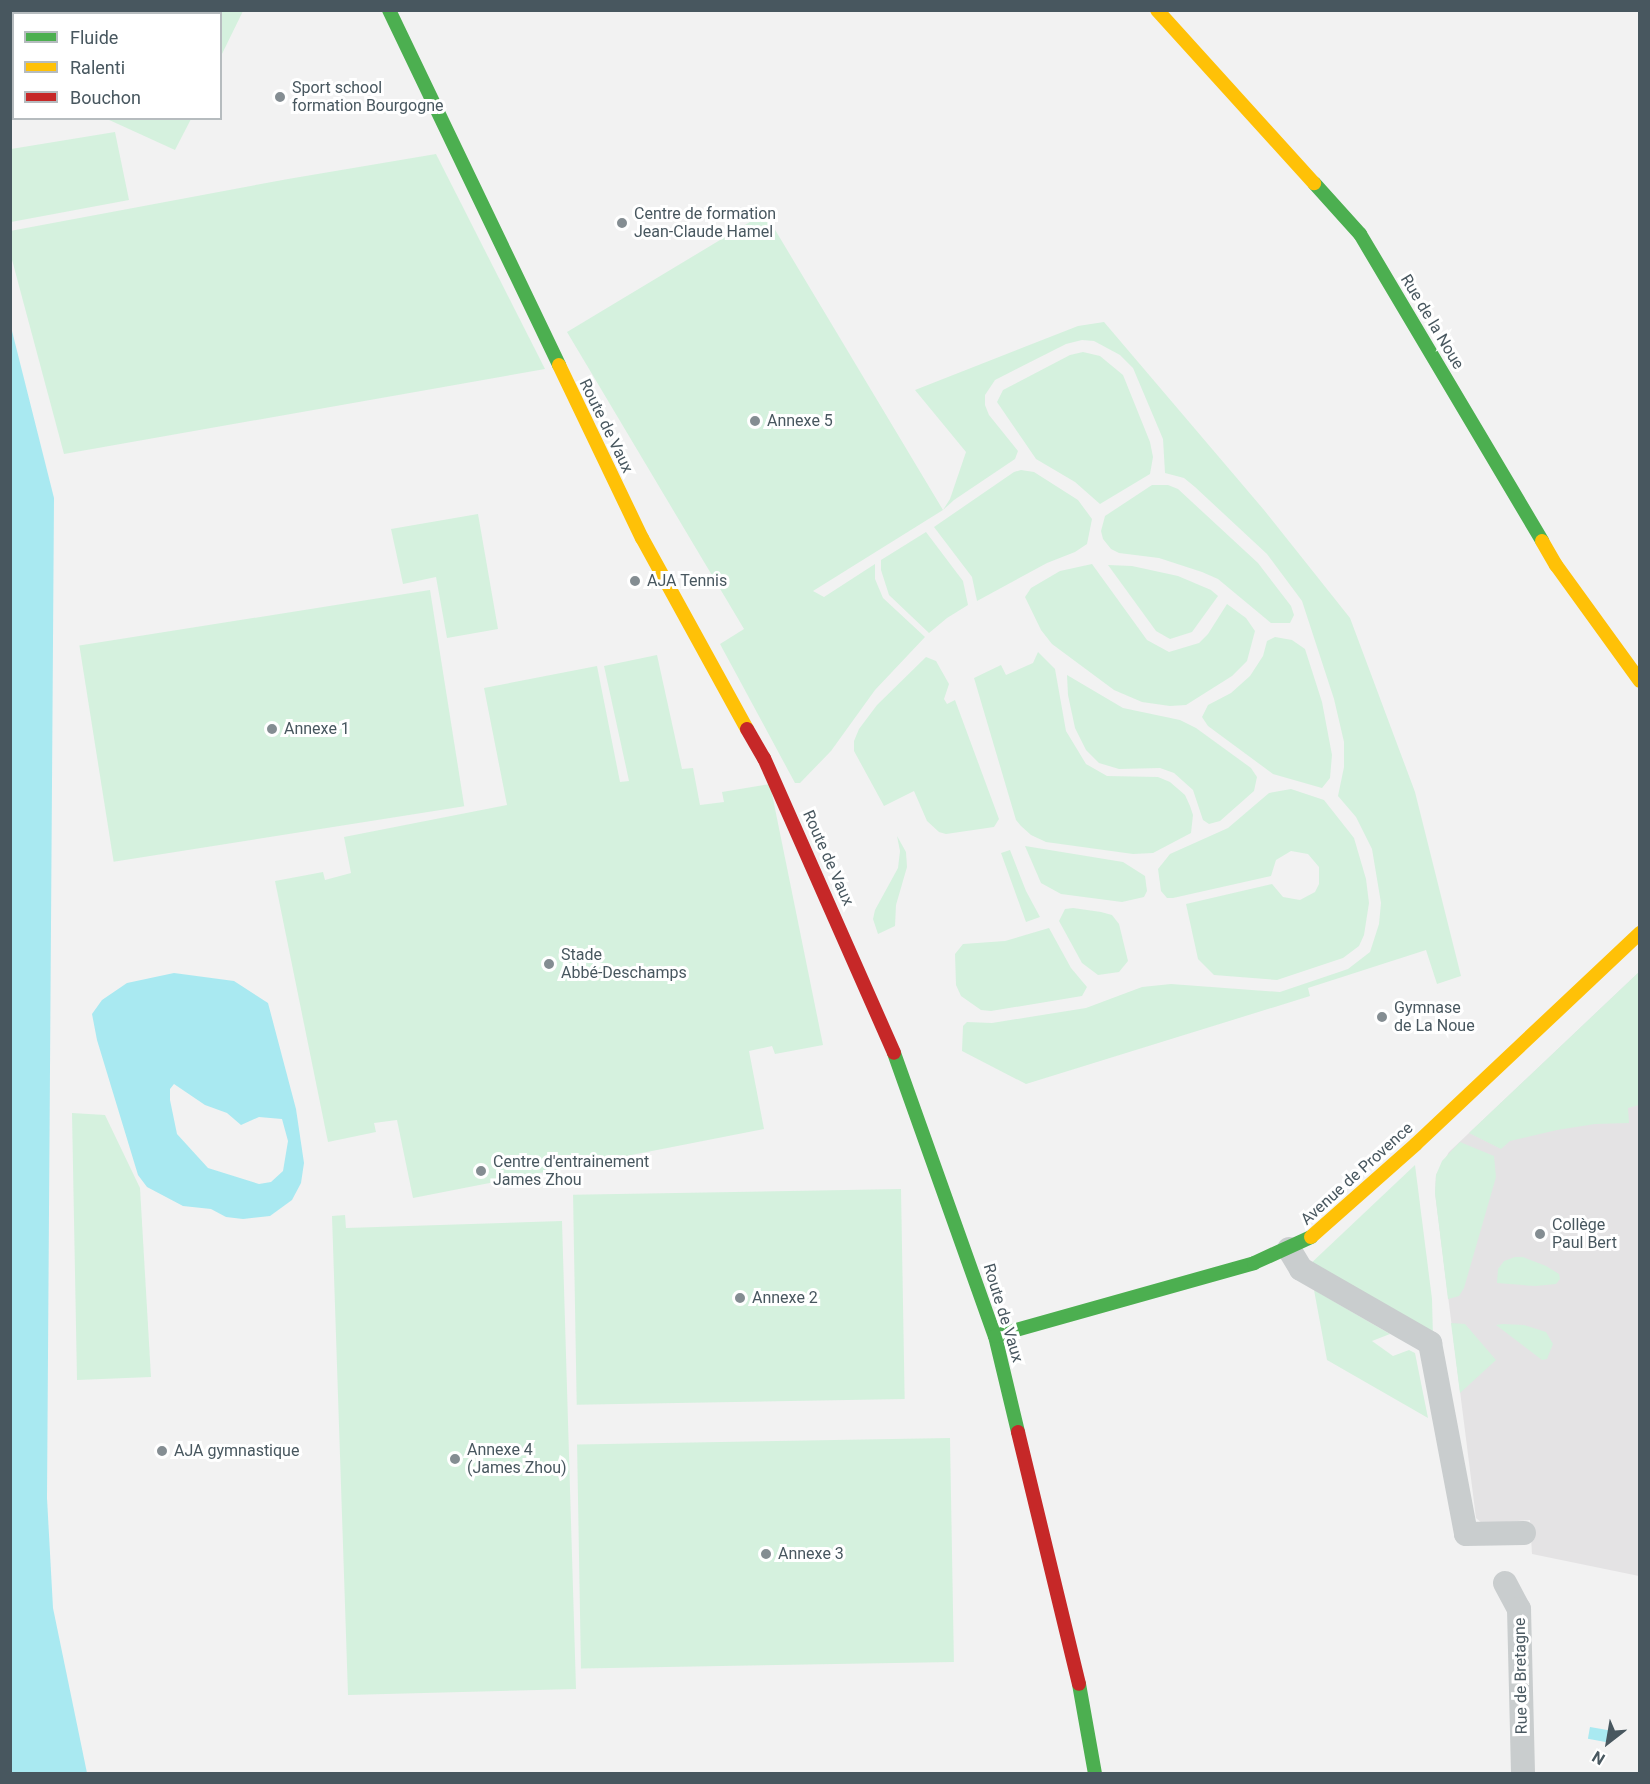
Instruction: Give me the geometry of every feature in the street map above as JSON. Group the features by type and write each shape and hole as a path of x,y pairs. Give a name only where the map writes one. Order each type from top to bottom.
{"street":[{"name":"Route de Vaux","path":"389,10 642,538 675,603 743,718 792,817 884,1026 996,1336 1078,1681 1095,1773"},
{"name":"Rue de la Noue","path":"1157,10 1360,234 1480,433 1556,566 1640,681"},
{"name":"Avenue de Provence","path":"996,1336 1196,1280 1288,1249 1310,1238 1404,1155 1640,933"},
{"path":"1288,1249 1301,1269 1430,1343 1466,1534 1524,1533"},
{"name":"Rue de Bretagne","path":"1505,1583 1519,1609 1523,1773"}],"shaded area":[{"name":"Collège Paul Bert","path":"1639,972 1639,1576 1532,1554 1530,1520 1483,1524 1476,1518 1435,1193 1436,1175 1449,1152"}],"green space":[{"path":"11,10 243,10 222,54 222,12 12,12 11,72"},
{"path":"109,120 190,120 175,150"},
{"path":"115,132 129,200 11,222 11,149"},
{"path":"436,154 545,369 64,454 11,256 10,231"},
{"name":"Annexe 5","path":"765,213 943,510 813,591 824,597 875,564 875,579 883,598 925,637 875,690 831,751 800,783 795,783 720,644 744,629 567,332"},
{"path":"1104,322 1264,510 1350,618 1415,792 1461,976 1437,984 1426,950 1308,988 1310,996 1026,1084 962,1051 963,1026 967,1022 992,1023 1086,1008 1142,987 1171,984 1280,992 1348,969 1370,952 1379,924 1381,903 1372,849 1356,817 1338,796 1344,767 1344,742 1334,699 1302,601 1267,554 1184,478 1165,473 1163,439 1133,368 1120,355 1094,341 1082,340 1066,344 995,380 985,395 985,405 989,415 1018,451 1015,459 954,500 943,510 950,499 966,452 915,390 1078,326"},
{"path":"1083,352 1100,356 1123,375 1150,442 1153,457 1150,474 1100,504 1075,482 1036,459 997,402 1003,390 1070,355"},
{"path":"1021,470 1034,472 1078,500 1092,519 1087,544 977,601 972,577 934,527 1014,472"},
{"path":"1152,485 1168,485 1178,489 1258,563 1291,606 1294,615 1290,623 1271,623 1218,579 1202,572 1159,558 1119,553 1111,549 1103,539 1101,531 1105,516"},
{"path":"478,514 498,629 447,638 436,577 403,584 391,529"},
{"path":"926,532 963,581 968,605 929,633 889,595 881,570 881,560"},
{"path":"1092,564 1147,640 1169,652 1199,643 1208,634 1227,604 1246,618 1255,631 1247,661 1232,676 1186,705 1170,706 1142,702 1114,690 1052,644 1041,630 1025,597 1031,588 1060,571"},
{"path":"1108,565 1132,566 1178,576 1211,590 1218,596 1192,632 1170,639 1156,631"},
{"name":"Annexe 1","path":"430,590 464,806 114,862 79,646"},
{"path":"1275,637 1292,640 1305,649 1322,702 1332,755 1330,778 1322,788 1273,774 1208,726 1202,717 1208,705 1231,693 1250,676 1263,656 1267,641"},
{"path":"1038,652 1055,669 1066,731 1086,764 1107,776 1158,777 1170,782 1185,795 1190,806 1193,815 1191,833 1153,853 1133,854 1046,842 1031,835 1021,826 1016,820 974,678 1001,665 1006,675 1033,663"},
{"name":"Stade Abbé-Deschamps","path":"657,655 682,769 693,768 700,805 724,802 722,792 770,784 823,1045 775,1054 772,1046 749,1051 764,1129 413,1198 397,1120 374,1123 376,1132 328,1142 275,881 323,872 325,880 351,873 344,837 507,805 484,688 597,666 620,782 629,781 604,666"},
{"path":"926,657 936,661 949,684 944,699 947,704 955,700 999,819 994,827 946,834 939,832 927,821 914,791 884,806 854,751 854,741 859,729 877,705"},
{"path":"1067,675 1123,708 1180,720 1196,728 1251,768 1257,777 1254,791 1220,821 1209,824 1203,820 1193,790 1174,773 1160,768 1119,769 1099,763 1086,750 1075,728 1068,695"},
{"path":"1291,789 1324,800 1354,838 1366,879 1369,903 1364,935 1359,946 1343,958 1277,980 1214,975 1198,959 1186,904 1272,884 1283,897 1300,900 1315,892 1319,884 1319,867 1308,854 1291,851 1276,860 1271,876 1173,898 1167,898 1161,891 1158,869 1170,854 1228,828 1269,793"},
{"path":"897,836 906,852 907,867 896,905 895,926 878,934 873,919 875,910 898,868 900,851"},
{"path":"1025,846 1123,862 1145,876 1147,891 1144,897 1122,902 1061,894 1041,883"},
{"path":"1010,850 1026,891 1040,917 1026,922 1001,853"},
{"path":"1073,908 1112,915 1119,924 1128,961 1119,972 1098,975 1082,963 1059,921 1065,909"},
{"path":"1049,928 1071,968 1087,987 1082,996 991,1011 981,1010 961,996 956,985 955,954 963,944 1005,941"},
{"path":"1639,972 1639,1105 1628,1108 1629,1123 1595,1124 1557,1130 1510,1141 1501,1149 1469,1133"},
{"path":"72,1113 105,1115 140,1188 151,1377 77,1380"},
{"path":"1460,1142 1494,1156 1496,1177 1464,1288 1459,1296 1448,1299 1435,1193 1436,1175 1442,1161"},
{"path":"1415,1165 1432,1299 1433,1338 1307,1267"},
{"name":"Annexe 2","path":"901,1189 905,1399 577,1405 573,1195"},
{"name":"Annexe 4 (James Zhou)","path":"345,1215 346,1228 562,1221 576,1689 348,1695 332,1216"},
{"path":"1523,1257 1546,1266 1559,1274 1560,1279 1556,1284 1535,1286 1497,1283 1498,1269 1504,1261"},
{"path":"1314,1290 1390,1334 1372,1341 1393,1356 1409,1350 1415,1353 1428,1418 1327,1360"},
{"path":"1451,1323 1465,1324 1496,1360 1460,1393"},
{"path":"1496,1325 1524,1325 1546,1332 1553,1344 1547,1359 1542,1360"},
{"name":"Annexe 3","path":"950,1438 954,1662 581,1668 577,1445"}],"water":[{"path":"10,323 54,498 47,1498 53,1608 87,1773 11,1773"},
{"path":"174,973 234,981 268,1003 296,1109 304,1163 301,1183 292,1200 270,1216 243,1219 226,1217 211,1209 183,1206 147,1187 138,1175 97,1040 92,1014 102,1000 127,983","holes":["174,1084 205,1105 227,1113 241,1125 259,1117 282,1119 288,1141 283,1171 271,1182 259,1184 208,1168 177,1134 170,1089"]},
{"path":"1590,1727 1612,1731 1610,1743 1588,1739"}],"traffic: fast":[{"path":"389,10 559,365"},
{"path":"1314,183 1360,234 1542,541"},
{"path":"894,1053 995,1336 1018,1432"},
{"path":"995,1336 1254,1263 1311,1237"},
{"path":"1079,1684 1095,1774"}],"traffic: slow":[{"path":"1157,10 1314,183"},
{"path":"559,365 642,538 747,729"},
{"path":"1542,541 1556,565 1640,681"},
{"path":"1311,1237 1416,1144 1640,933"}],"traffic: jam":[{"path":"747,729 764,758 894,1053"},
{"path":"1018,1432 1079,1684"}],"place":[{"name":"Sport school formation Bourgogne","path":"280,97"},
{"name":"Centre de formation Jean-Claude Hamel","path":"622,223"},
{"name":"Annexe 5","path":"755,421"},
{"name":"AJA Tennis","path":"635,581"},
{"name":"Annexe 1","path":"272,729"},
{"name":"Stade Abbé-Deschamps","path":"549,964"},
{"name":"Gymnase de La Noue","path":"1382,1017"},
{"name":"Centre d'entrainement James Zhou","path":"481,1171"},
{"name":"Collège Paul Bert","path":"1540,1234"},
{"name":"Annexe 2","path":"740,1298"},
{"name":"AJA gymnastique","path":"162,1451"},
{"name":"Annexe 4 (James Zhou)","path":"455,1459"},
{"name":"Annexe 3","path":"766,1554"}]}
